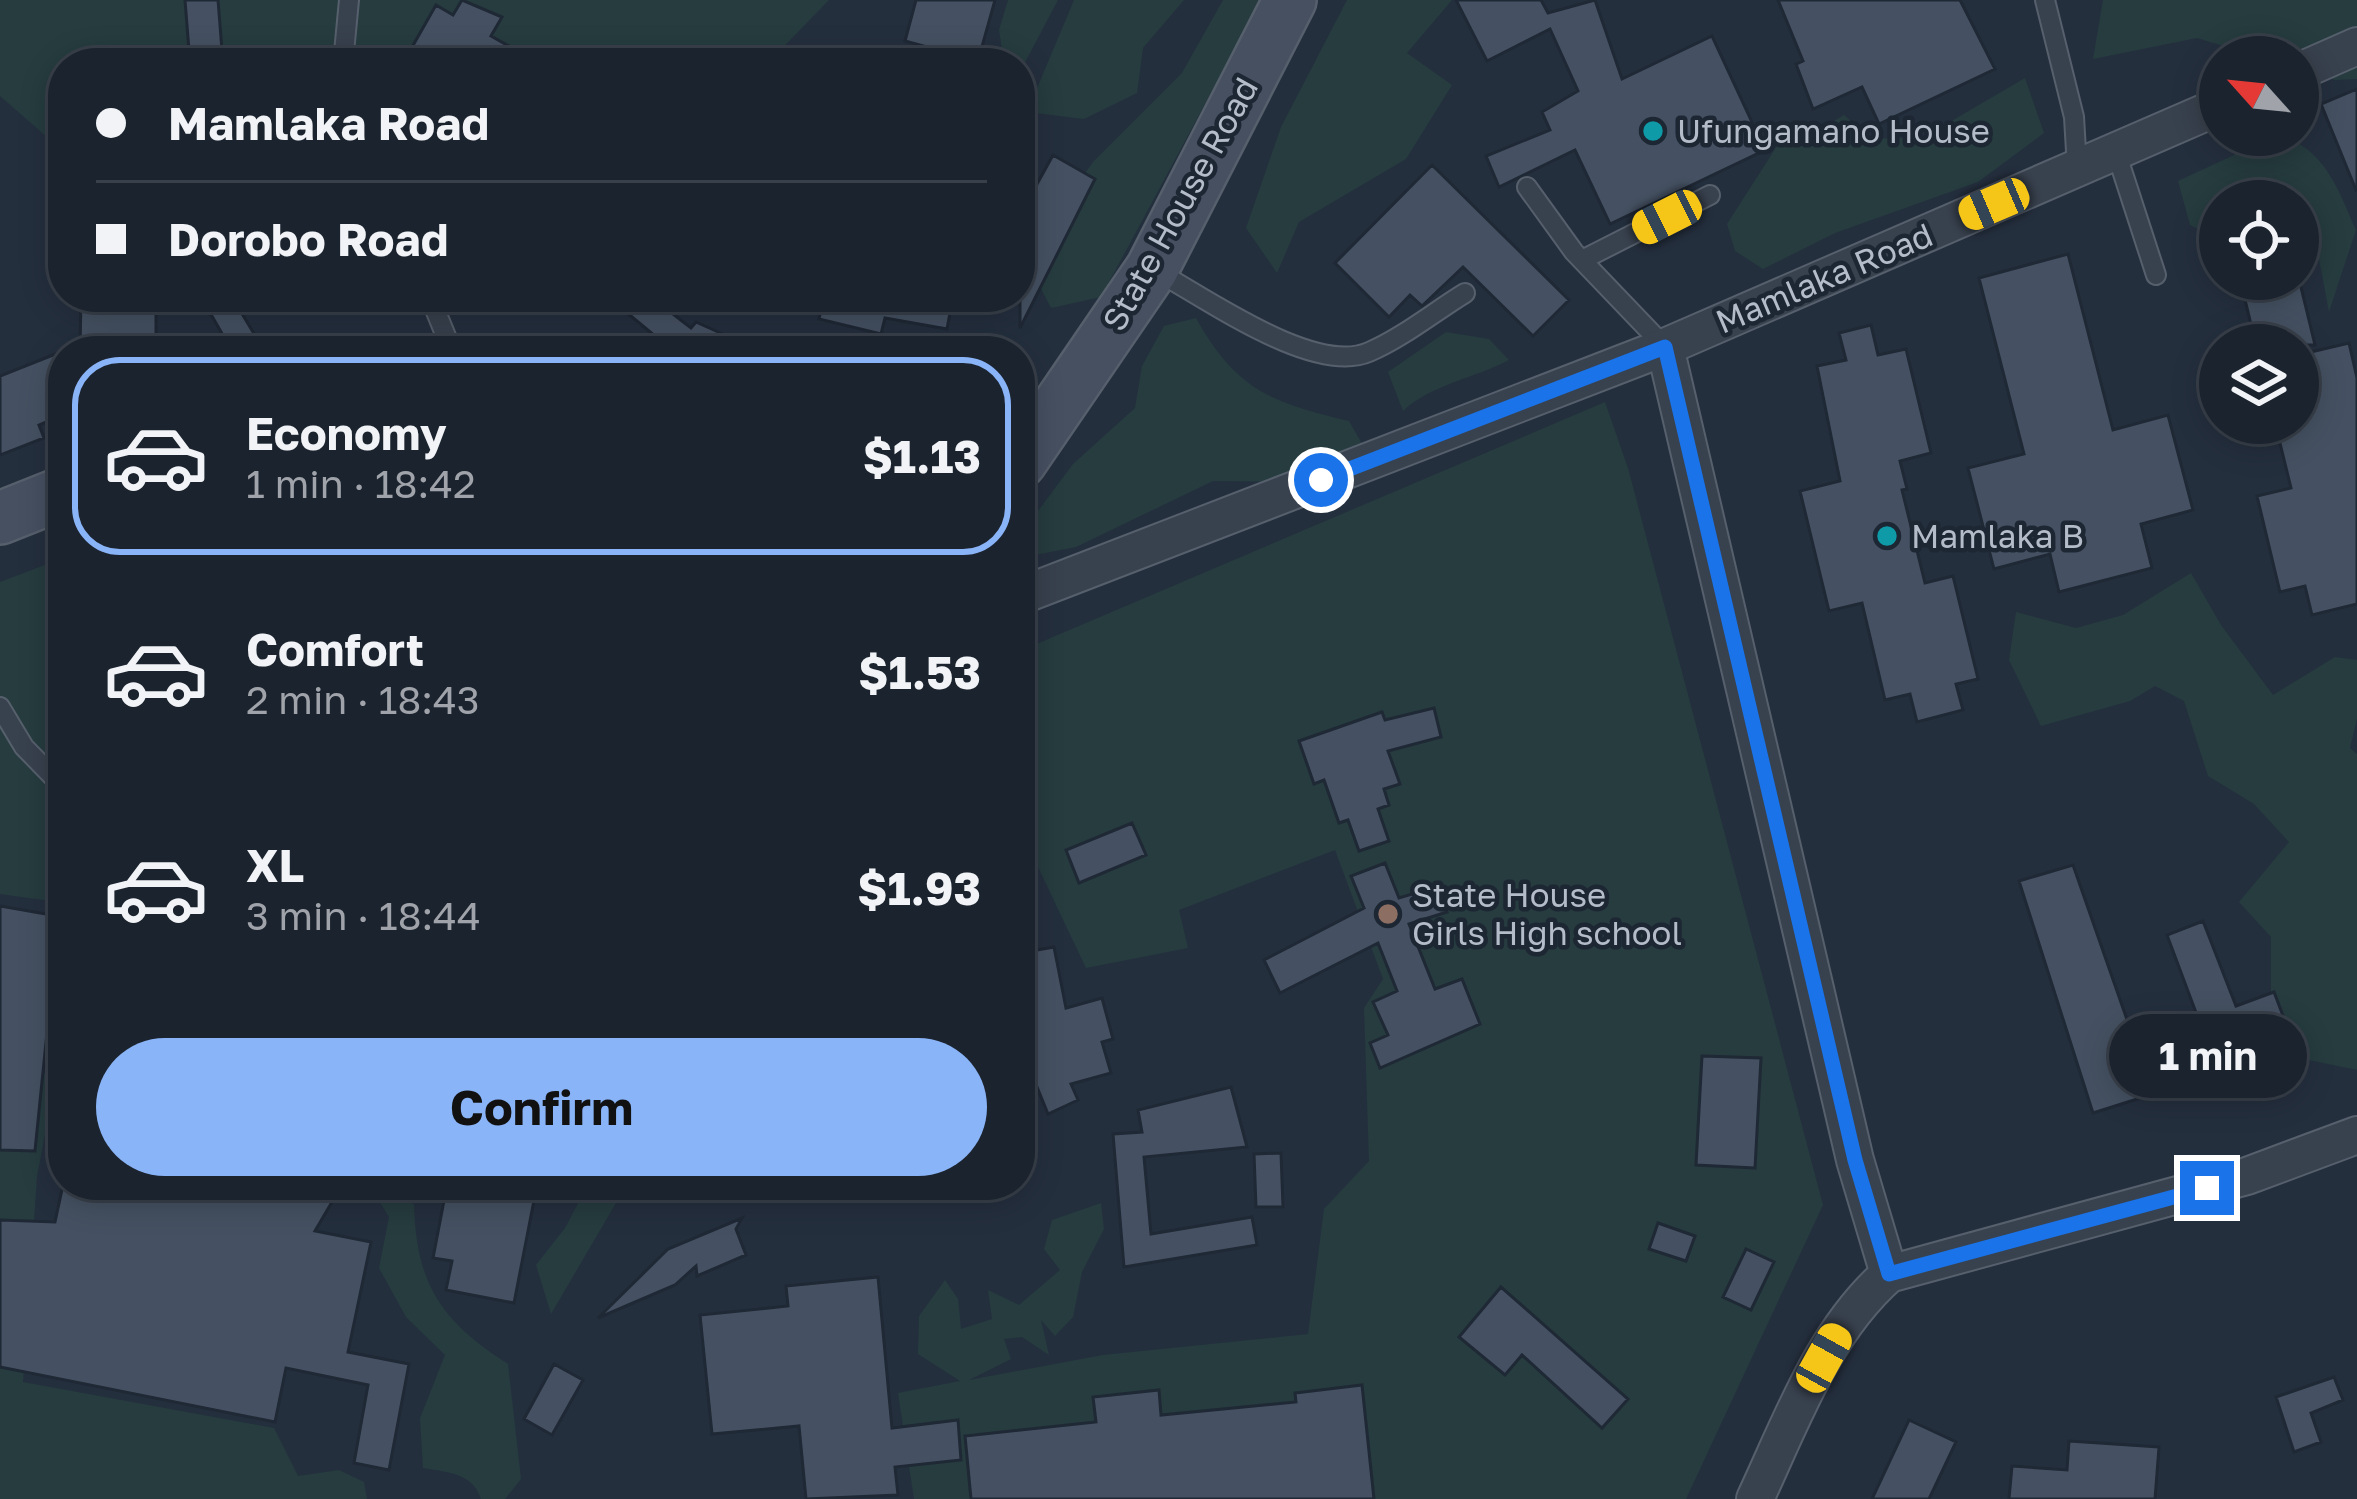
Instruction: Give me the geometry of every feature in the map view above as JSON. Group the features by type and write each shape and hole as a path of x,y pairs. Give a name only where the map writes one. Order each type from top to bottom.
{"street":[{"name":"State House Road","path":"1035,440 1152,269 1290,0"},
{"path":"2319,63 2357,46"},
{"name":"Mamlaka Road","path":"1035,590 1665,347 2199,115"},
{"path":"1665,347 1855,1160 1889,1274"},
{"path":"0,518 48,499"},
{"path":"1755,1499 1838,1332 1857,1302 1889,1274 2248,1176 2357,1135"}],"lane":[{"path":"344,48 349,0"},
{"path":"2045,0 2074,117 2077,168"},
{"path":"2116,152 2156,275"},
{"path":"1527,187 1582,260 1665,347"},
{"path":"1582,260 1710,196"},
{"path":"1152,269 1294,346 1346,358 1370,352 1465,293"},
{"path":"0,707 24,746 48,771"}],"green space":[{"path":"0,0 829,0 783,48 48,48 48,138 0,96"},
{"path":"1008,0 1058,0 1033,48 1002,48 999,30"},
{"path":"1074,0 1184,0 1143,48 1137,93 1084,119 1035,113 1035,93"},
{"path":"1223,0 1261,0 1101,297 1051,308 1035,277 1035,244 1093,162 1182,73"},
{"path":"1347,0 1452,0 1407,53 1452,85 1406,159 1299,222 1277,273 1246,228 1281,127"},
{"path":"2103,0 2357,0 2357,79 2319,75 2319,36 2199,36 2093,59"},
{"path":"2025,78 2044,133 1978,182 1835,233 1763,269 1735,251 1727,224 1793,121 1824,127 1844,115 1872,139 1924,137"},
{"path":"2232,156 2315,156 2356,230 2329,312 2319,259 2319,180 2199,180 2199,230 2190,225 2178,181"},
{"path":"1196,318 1242,377 1277,399 1349,421 1365,449 1290,482 1213,481 1076,547 1035,555 1035,515 1073,464 1135,408 1142,366 1164,326"},
{"path":"1446,332 1489,339 1509,360 1439,388 1403,411 1388,372"},
{"path":"1605,402 1628,468 1823,1205 1686,1499 914,1499 898,1393 960,1381 918,1354 919,1316 945,1280 958,1299 961,1329 992,1319 988,1290 1019,1305 1060,1270 1044,1249 1052,1220 1101,1203 1104,1229 1082,1272 1073,1317 1055,1336 1041,1320 1049,1355 1022,1337 1004,1339 1011,1359 969,1380 1103,1355 1308,1334 1324,1209 1369,1161 1364,1008 1383,979 1335,850 1179,910 1188,948 1086,968 1035,861 1035,645"},
{"path":"48,564 48,901 0,894 0,582"},
{"path":"2191,573 2221,625 2273,695 2335,657 2357,660 2357,719 2350,748 2357,754 2357,1070 2294,1057 2271,993 2271,937 2239,902 2289,842 2254,804 2208,776 2184,701 2155,686 2130,701 2041,726 2009,660 2016,612 2076,628 2123,615"},
{"path":"0,1069 48,1074 23,1382 274,1428 298,1476 339,1470 364,1482 367,1499 0,1499"},
{"path":"379,1200 414,1204 420,1257 437,1298 465,1332 508,1364 521,1479 505,1499 481,1499 465,1479 423,1468 420,1418 445,1355 406,1317 379,1268 389,1217"},
{"path":"580,1200 624,1200 616,1203 551,1314 536,1265"}],"building":[{"path":"185,0 218,0 222,48 189,48"},
{"path":"462,0 502,17 491,36 512,48 412,48 436,5 453,15"},
{"path":"916,0 995,0 982,48 931,48 905,41"},
{"name":"Ufungamano House","path":"1456,0 1541,0 1548,13 1595,0 1622,79 1712,36 1765,150 1610,224 1575,150 1499,187 1486,156 1550,130 1542,112 1578,91 1550,29 1487,61"},
{"path":"1778,0 1960,0 1995,69 1879,124 1862,87 1813,109 1796,64 1803,61"},
{"path":"2357,89 2357,189 2356,190 2321,104"},
{"path":"1053,155 1095,179 1035,298 1035,188"},
{"path":"1432,165 1569,300 1533,336 1463,267 1422,306 1410,295 1389,317 1335,263"},
{"path":"2068,254 2113,430 2168,415 2193,510 2141,524 2152,568 2059,592 2050,554 1994,569 1968,468 2024,454 1979,278"},
{"path":"2245,300 2304,300 2310,324 2251,324"},
{"path":"81,312 156,312 156,336 80,336"},
{"path":"210,312 241,312 255,336 223,336"},
{"path":"626,312 670,312 691,328 696,322 727,336 655,336"},
{"path":"821,312 950,312 947,329 885,318 881,334 819,319"},
{"name":"Mamlaka B","path":"1871,325 1878,355 1906,349 1931,453 1900,461 1907,489 1902,490 1925,583 1953,576 1978,679 1956,684 1963,710 1917,722 1910,694 1885,700 1862,603 1829,611 1800,491 1840,481 1817,366 1846,360 1839,333"},
{"path":"2349,343 2357,378 2357,604 2312,615 2305,586 2280,592 2257,496 2291,488 2280,444 2319,444 2319,350"},
{"path":"48,357 48,421 39,425 44,438 0,455 0,376"},
{"path":"1434,708 1441,737 1388,751 1400,784 1384,789 1389,805 1378,809 1389,841 1359,851 1348,820 1339,823 1324,780 1314,784 1299,741 1382,712 1385,720"},
{"path":"1132,823 1146,855 1079,883 1066,850"},
{"path":"1385,863 1399,898 1439,886 1447,912 1409,924 1435,989 1462,979 1480,1024 1380,1068 1370,1043 1388,1035 1373,1002 1397,991 1378,943 1280,993 1264,960 1364,908 1351,876"},
{"path":"2073,865 2153,1094 2093,1113 2019,881"},
{"path":"0,906 48,914 48,1023 35,1151 0,1150"},
{"path":"2203,921 2236,1006 2274,992 2285,1021 2255,1032 2261,1048 2227,1061 2221,1047 2210,1050 2167,935"},
{"path":"1054,947 1066,1008 1102,998 1113,1039 1102,1042 1111,1073 1071,1084 1078,1100 1048,1114 1035,1087 1035,950"},
{"path":"1702,1056 1761,1058 1755,1168 1696,1165"},
{"path":"1231,1087 1247,1147 1144,1157 1151,1234 1252,1217 1257,1245 1124,1267 1113,1134 1142,1132 1138,1110"},
{"path":"1281,1153 1283,1207 1256,1207 1254,1154"},
{"path":"60,1200 333,1200 315,1231 371,1242 348,1352 409,1364 389,1470 354,1463 368,1385 286,1368 275,1422 0,1367 0,1220 55,1222"},
{"path":"444,1200 534,1200 514,1303 446,1290 452,1261 433,1258"},
{"path":"742,1218 736,1229 746,1255 697,1276 696,1266 675,1285 598,1318 668,1249"},
{"path":"1658,1223 1695,1236 1686,1261 1649,1249"},
{"path":"1746,1249 1774,1262 1751,1310 1723,1297"},
{"path":"878,1277 892,1428 958,1420 961,1460 895,1467 898,1495 806,1499 799,1426 712,1434 700,1315 788,1306 786,1286"},
{"path":"1501,1287 1628,1399 1602,1428 1522,1355 1505,1375 1459,1337"},
{"path":"554,1364 583,1380 552,1435 524,1419"},
{"path":"2334,1377 2343,1400 2311,1413 2321,1442 2294,1452 2276,1397"},
{"path":"1362,1385 1374,1499 971,1499 965,1436 1096,1422 1093,1397 1159,1390 1161,1415 1296,1402 1295,1393"},
{"path":"1909,1420 1956,1442 1929,1499 1872,1499"},
{"path":"2069,1441 2159,1447 2155,1499 2009,1499 2012,1466 2067,1470"}],"place":[{"name":"Ufungamano House","path":"1653,131"},
{"name":"Mamlaka B","path":"1887,536"},
{"name":"State House Girls High school","path":"1388,914"}],"route":[{"path":"1321,480 1665,347 1855,1160 1889,1274 2207,1188"}]}
